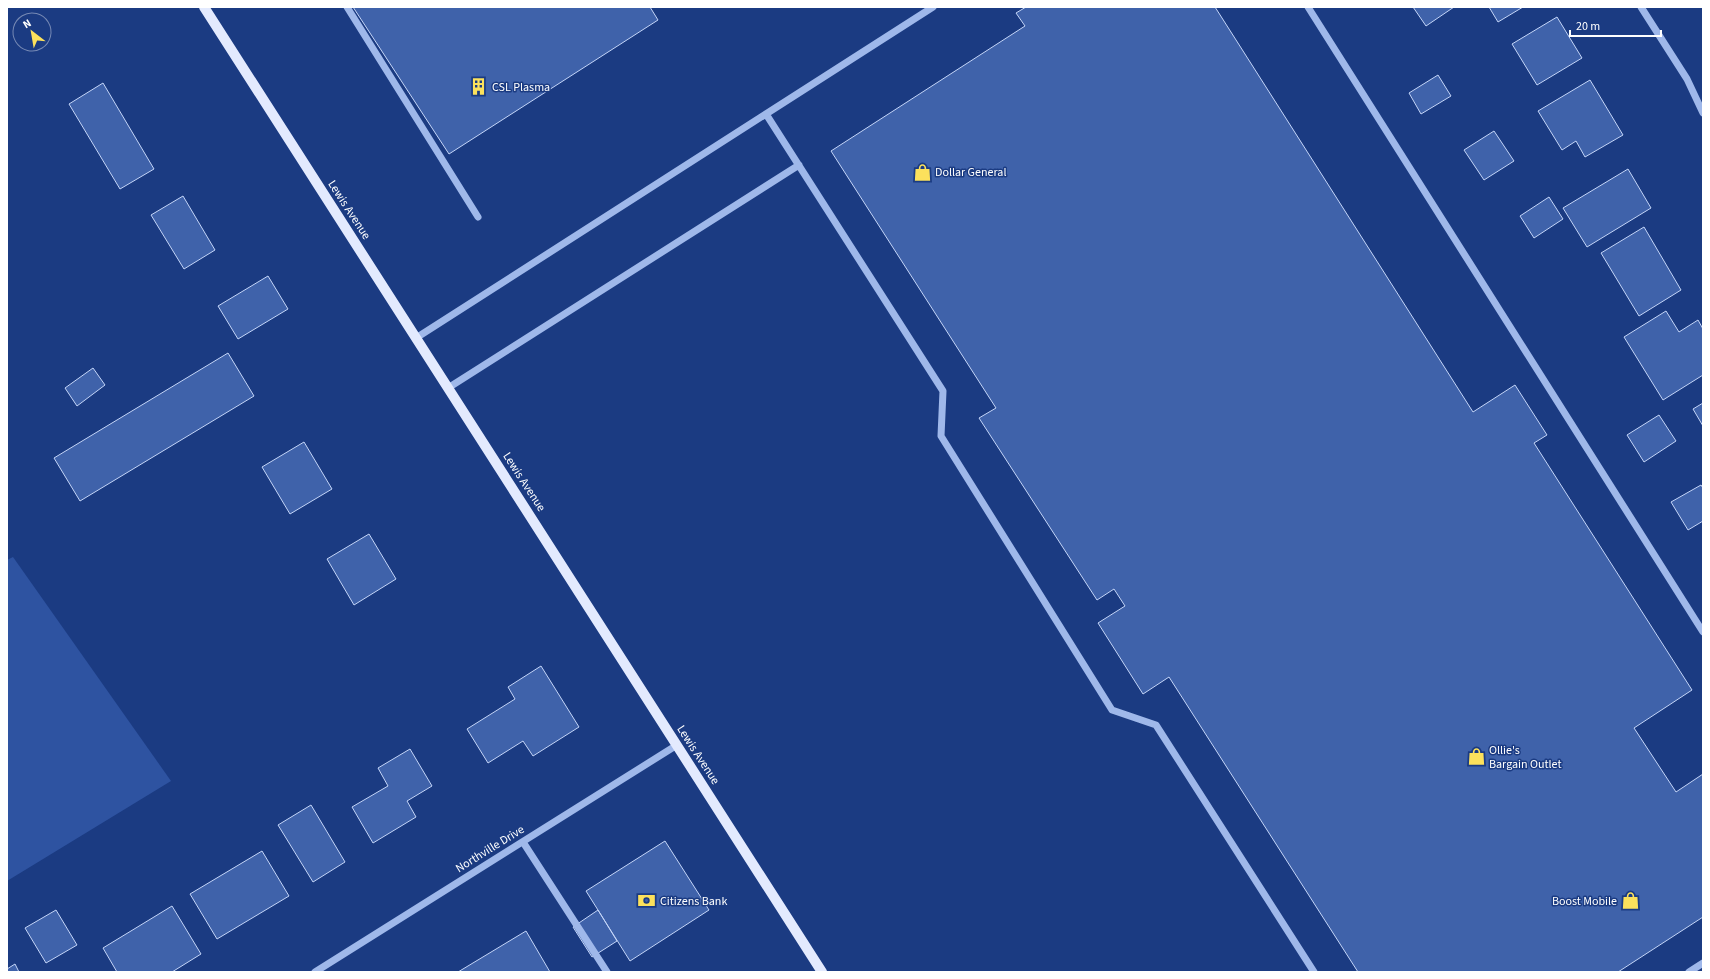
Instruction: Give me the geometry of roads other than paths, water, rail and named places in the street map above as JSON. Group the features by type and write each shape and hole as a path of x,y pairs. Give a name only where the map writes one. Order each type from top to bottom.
{"main road":[{"name":"Lewis Avenue","path":"204,7 822,972"}],"street":[{"path":"348,7 478,216"},
{"path":"416,338 933,7"},
{"path":"1308,7 1703,632"},
{"path":"1641,7 1687,79 1703,114"},
{"path":"766,114 943,391 941,436 1112,710 1156,725 1314,972"},
{"path":"448,388 799,165"},
{"name":"Northville Drive","path":"315,972 676,745"},
{"path":"523,842 607,972"},
{"path":"1689,972 1703,963"}],"place":[{"name":"CSL Plasma","path":"479,87"},
{"name":"Dollar General","path":"922,172"},
{"name":"Ollie's Bargain Outlet","path":"1476,757"},
{"name":"Citizens Bank","path":"647,901"},
{"name":"Boost Mobile","path":"1630,901"}]}
